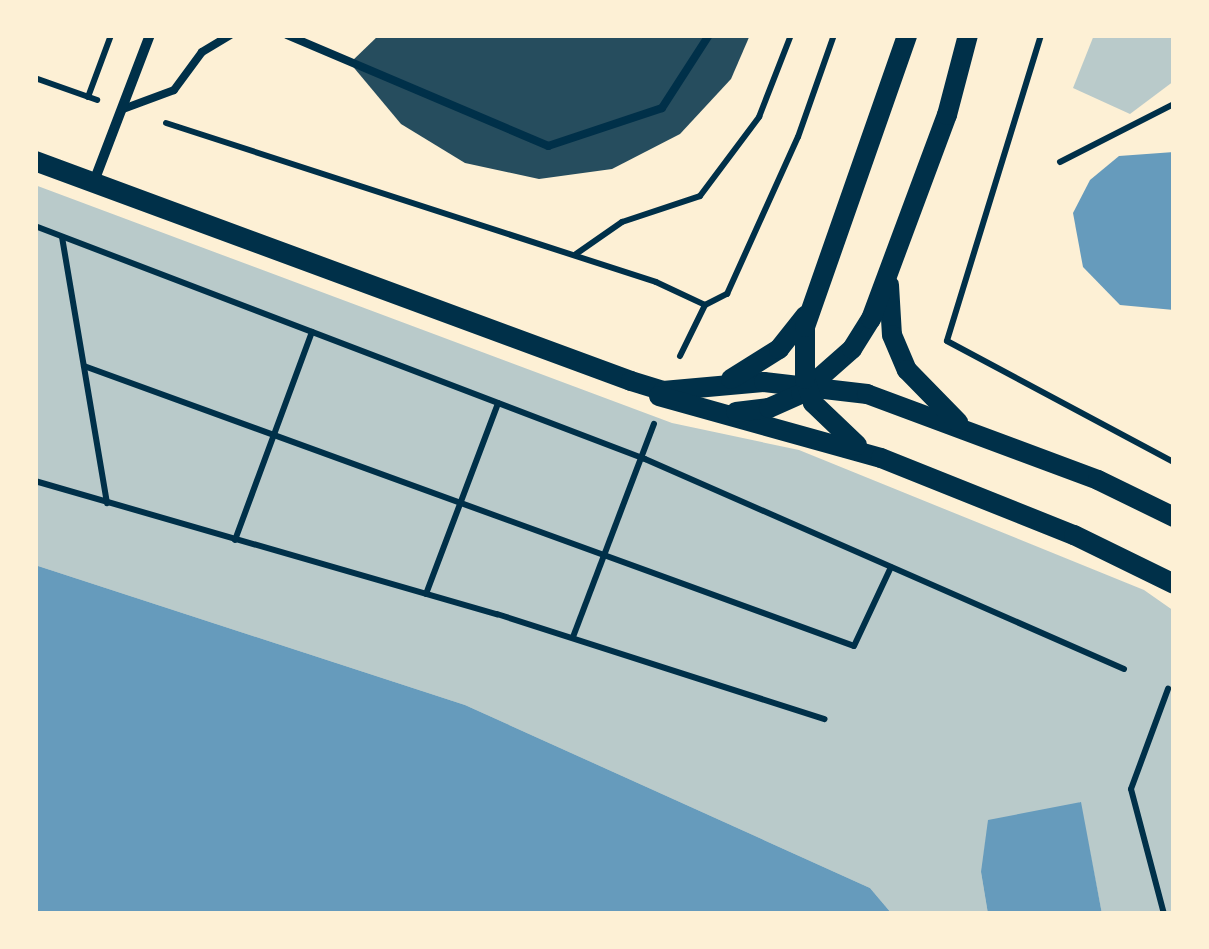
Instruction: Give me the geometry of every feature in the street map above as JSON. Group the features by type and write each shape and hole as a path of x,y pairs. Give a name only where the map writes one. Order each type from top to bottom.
{"main road":[{"path":"881,458 831,425 810,386 803,353 814,300 907,35"},
{"path":"706,411 769,408 810,386 852,349 871,319 948,115 968,35"},
{"path":"35,162 706,411 881,458 1074,535 1174,584"},
{"path":"893,254 887,296 892,336 907,370 967,429"},
{"path":"701,389 754,368 779,349 814,300"},
{"path":"630,381 663,390 810,386 867,394 967,429 1174,517"}],"street":[{"path":"93,184 150,35"}],"lane":[{"path":"124,109 174,90 202,52 230,35"},
{"path":"288,35 548,146 662,108 709,35"}],"path":[{"path":"88,97 112,35"},
{"path":"575,255 622,222 700,196 759,117 791,35"},
{"path":"35,78 575,255 705,305 727,294 798,137 834,35"},
{"path":"1041,35 947,341 1174,462"},
{"path":"1060,162 1174,104"},
{"path":"35,226 645,460 1124,669"},
{"path":"62,236 107,503"},
{"path":"234,540 312,332"},
{"path":"84,366 854,646 891,567"},
{"path":"426,594 498,403"},
{"path":"573,637 645,460"},
{"path":"35,481 573,637 825,718"},
{"path":"1164,914 1132,789 1168,689"}],"shaded area":[{"path":"1094,35 1174,35 1174,81 1130,114 1073,88"},
{"path":"35,185 672,423 799,450 1144,590 1174,611 1174,914 1102,914 1080,802 981,872 988,914 892,914 870,888 465,705 35,565"}],"water":[{"path":"1174,152 1174,310 1120,305 1083,267 1073,213 1090,180 1119,156"},
{"path":"35,565 465,705 870,888 892,914 35,914"},
{"path":"1081,802 1102,914 988,914 981,872 988,820"}],"building":[{"path":"379,35 750,35 731,79 680,134 612,169 539,179 465,163 401,124 350,63"}]}
